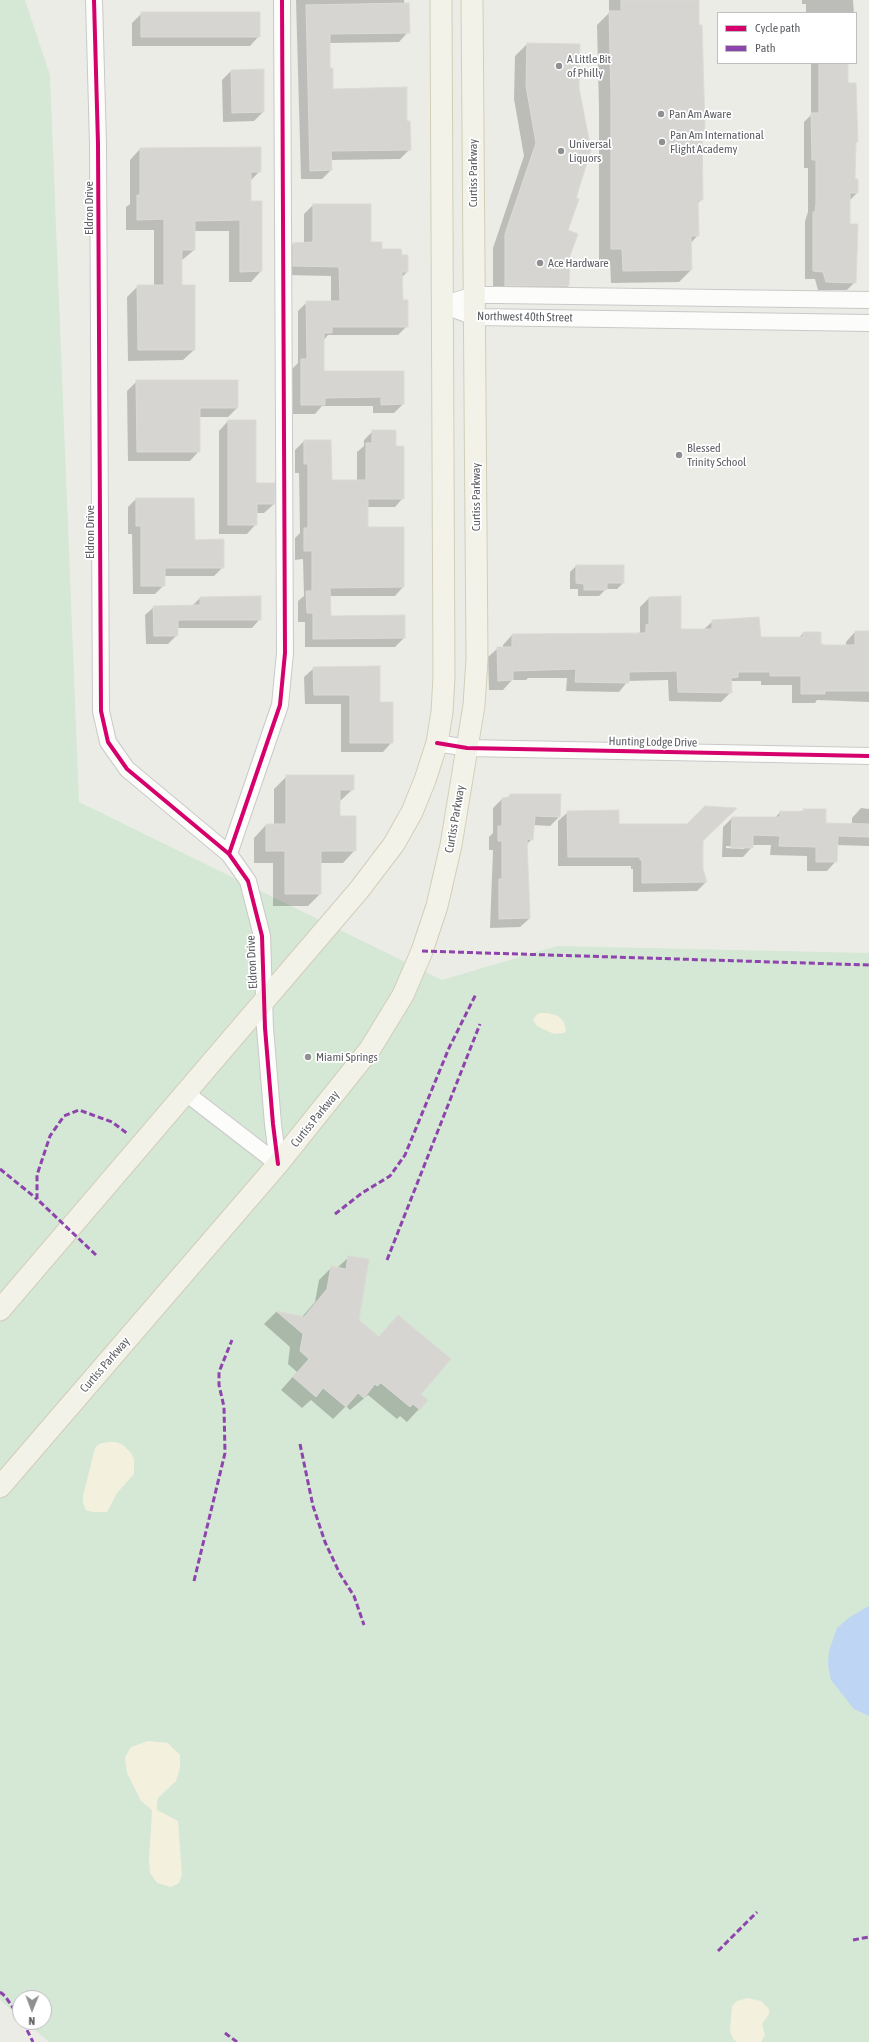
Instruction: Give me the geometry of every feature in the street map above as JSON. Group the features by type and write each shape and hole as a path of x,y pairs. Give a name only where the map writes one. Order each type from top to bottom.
{"main road":[{"path":"0,1310 359,890 394,844 412,812 425,780 437,743 442,712 444,677 440,0"},
{"name":"Curtiss Parkway","path":"0,1487 278,1164 370,1049 404,994 422,950 437,906 451,845 474,705 477,659 472,0"}],"street":[{"name":"Eldron Drive","path":"94,0 98,152 101,711 108,742 127,769 229,854 248,881 262,936 264,1002 273,1124 278,1164"},
{"path":"229,854 280,705 285,653 282,0"},
{"name":"Northwest 40th Street","path":"442,305 474,296 869,300"},
{"name":"Northwest 40th Street","path":"442,305 475,317 869,323"},
{"name":"Hunting Lodge Drive","path":"437,743 467,748 869,756"},
{"path":"186,1093 278,1164"}],"green space":[{"path":"0,0 25,0 50,75 79,802 442,980 557,946 869,953 869,2042 49,2042 35,2030 52,2030 52,1990 12,1990 12,2010 0,2000"}],"sand":[{"path":"540,1013 548,1013 558,1016 564,1022 566,1030 564,1033 554,1034 537,1026 533,1020 536,1015"},
{"path":"116,1442 123,1445 131,1453 134,1459 134,1474 117,1493 107,1512 93,1512 86,1510 83,1503 83,1496 95,1448 99,1444"},
{"path":"148,1741 168,1743 180,1755 180,1768 176,1781 158,1798 157,1804 157,1810 178,1821 182,1875 179,1883 171,1887 157,1883 150,1873 149,1859 152,1810 141,1801 127,1773 125,1757 131,1747"},
{"path":"748,1998 761,2001 769,2009 769,2014 762,2024 765,2035 761,2042 737,2042 733,2039 730,2031 732,2006 737,2001"}],"water":[{"path":"869,1606 869,1716 854,1709 831,1680 828,1665 829,1651 837,1628 850,1617"}],"building":[{"name":"Pan Am International Flight Academy","path":"621,0 699,0 699,25 702,25 705,130 702,130 703,200 698,200 699,236 691,236 692,270 623,271 622,249 611,249 611,96 609,11 621,11"},
{"path":"409,3 410,33 330,34 330,68 333,68 333,89 407,87 407,121 410,121 411,150 331,151 332,170 310,171 306,5"},
{"path":"141,12 260,12 260,37 141,37"},
{"path":"527,43 580,44 579,88 591,150 576,198 579,199 568,230 578,234 570,256 569,286 505,286 505,234 536,143 526,86"},
{"path":"819,64 848,64 848,83 856,83 858,142 856,142 855,179 858,179 858,193 850,193 850,224 858,224 856,283 826,282 823,272 813,271 813,212 815,212 816,204 816,160 812,160 811,113 819,113"},
{"path":"264,69 264,112 232,113 231,70"},
{"path":"261,147 261,172 251,172 251,201 262,201 262,271 240,272 240,220 195,221 195,250 182,250 182,285 195,285 195,350 138,350 137,285 164,285 164,219 137,220 137,195 140,195 140,148"},
{"path":"313,204 371,204 371,242 382,242 382,249 401,249 402,255 408,255 408,272 402,272 403,300 408,300 408,327 332,327 332,333 324,333 324,371 404,371 404,404 381,405 381,397 325,398 325,405 301,405 301,359 307,359 306,301 340,301 339,267 293,266 293,243 313,242"},
{"path":"136,380 238,380 238,408 200,408 200,452 137,452"},
{"path":"228,420 256,420 256,483 275,483 275,504 257,504 257,525 228,525"},
{"path":"372,430 396,430 396,446 404,446 404,499 368,499 368,527 404,527 404,587 330,588 331,616 405,615 405,638 313,639 313,613 307,613 306,591 312,591 312,551 304,551 304,528 308,528 308,464 304,464 304,440 331,440 332,480 366,480 366,443 372,443"},
{"path":"136,498 194,498 195,540 224,539 224,568 165,568 165,586 141,586 141,526 136,526"},
{"path":"576,565 624,565 624,583 607,583 607,590 584,590 584,584 576,583"},
{"path":"261,596 261,620 178,620 178,636 154,636 153,606 200,605 200,597"},
{"path":"681,596 681,629 712,629 712,620 759,617 761,637 803,637 803,632 821,632 821,644 825,645 855,645 855,631 869,631 869,691 825,691 825,694 801,694 801,676 770,676 770,672 738,672 738,677 731,678 732,693 678,692 677,671 629,672 629,683 575,682 576,669 513,671 513,680 498,681 497,647 512,647 512,634 646,633 646,625 649,624 649,597"},
{"path":"380,666 380,702 393,702 393,743 350,743 350,695 314,695 313,667"},
{"path":"286,775 354,775 354,790 340,790 340,816 356,816 356,851 321,851 321,894 285,894 285,851 266,851 266,824 286,824"},
{"path":"510,794 561,794 560,817 535,816 533,840 527,839 530,918 499,919 499,879 502,879 502,841 498,841 498,826 502,826 502,798 510,797"},
{"path":"705,806 737,808 703,841 703,869 707,882 642,883 642,860 640,860 640,857 568,857 567,811 619,810 619,824 687,824"},
{"path":"803,809 826,809 826,823 869,824 869,837 838,836 837,862 816,862 816,847 779,846 780,836 753,835 753,848 731,848 732,817 780,817 780,811 803,812"},
{"path":"348,1256 369,1259 359,1320 379,1337 398,1315 451,1359 421,1394 428,1400 420,1410 413,1404 410,1407 381,1383 377,1386 375,1384 364,1398 358,1393 346,1407 323,1388 316,1397 293,1377 309,1359 300,1351 303,1334 276,1311 304,1317 327,1289 331,1266 346,1269"}],"marked path":[{"path":"422,951 869,965"},
{"path":"335,1214 362,1193 390,1176 405,1155 449,1048 476,994"},
{"path":"387,1260 480,1024"},
{"path":"96,1255 37,1199 37,1175 50,1136 64,1116 79,1110 112,1122 128,1134"},
{"path":"0,1169 37,1199"},
{"path":"194,1581 225,1453 224,1407 219,1385 219,1372 232,1340"},
{"path":"300,1444 313,1506 325,1542 340,1574 354,1596 364,1625"},
{"path":"718,1951 757,1912"},
{"path":"853,1940 869,1937"},
{"path":"0,1992 5,1996 12,2006"},
{"path":"27,2030 33,2042"},
{"path":"225,2033 237,2042"}],"cycle path":[{"path":"94,0 98,144 101,711 108,742 127,769 229,854 248,881 262,936 265,1028 278,1164"},
{"path":"229,854 280,705 285,653 282,0"},
{"path":"437,743 467,748 869,756"}],"place":[{"name":"A Little Bit of Philly","path":"559,66"},
{"name":"Pan Am Aware","path":"661,114"},
{"name":"Pan Am International Flight Academy","path":"662,142"},
{"name":"Universal Liquors","path":"561,151"},
{"name":"Ace Hardware","path":"540,263"},
{"name":"Blessed Trinity School","path":"679,455"},
{"name":"Miami Springs","path":"308,1057"}]}
